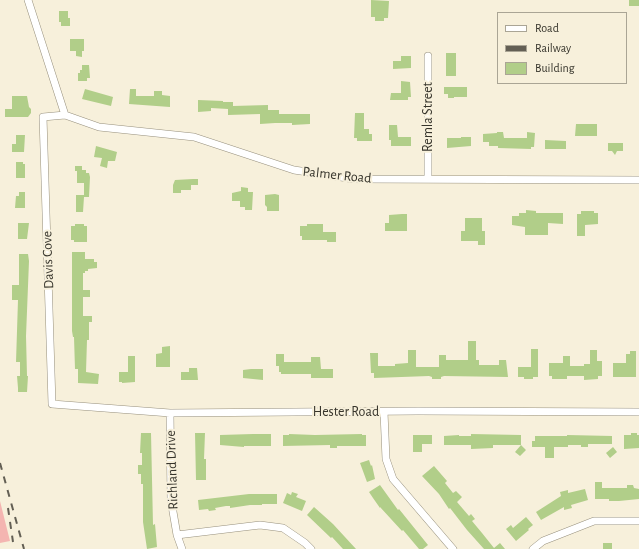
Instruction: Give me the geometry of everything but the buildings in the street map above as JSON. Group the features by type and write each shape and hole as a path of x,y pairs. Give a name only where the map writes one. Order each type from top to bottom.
{"street":[{"path":"28,0 65,115"},
{"name":"Remla Street","path":"428,56 428,179"},
{"name":"Palmer Road","path":"43,117 65,115 99,127 194,137 294,170 354,179 639,180"},
{"name":"Davis Cove","path":"43,117 52,404"},
{"name":"Hester Road","path":"52,404 170,413 639,412"},
{"path":"384,412 386,459 393,479 453,549"},
{"name":"Richland Drive","path":"170,413 171,500 177,535 182,549"},
{"path":"533,549 543,541 594,521 639,521"},
{"path":"177,535 260,525 283,528 311,549"}],"shaded area":[{"path":"0,501 10,541 0,543"}],"railway":[{"path":"0,463 24,549"},
{"path":"8,508 13,542"}]}
